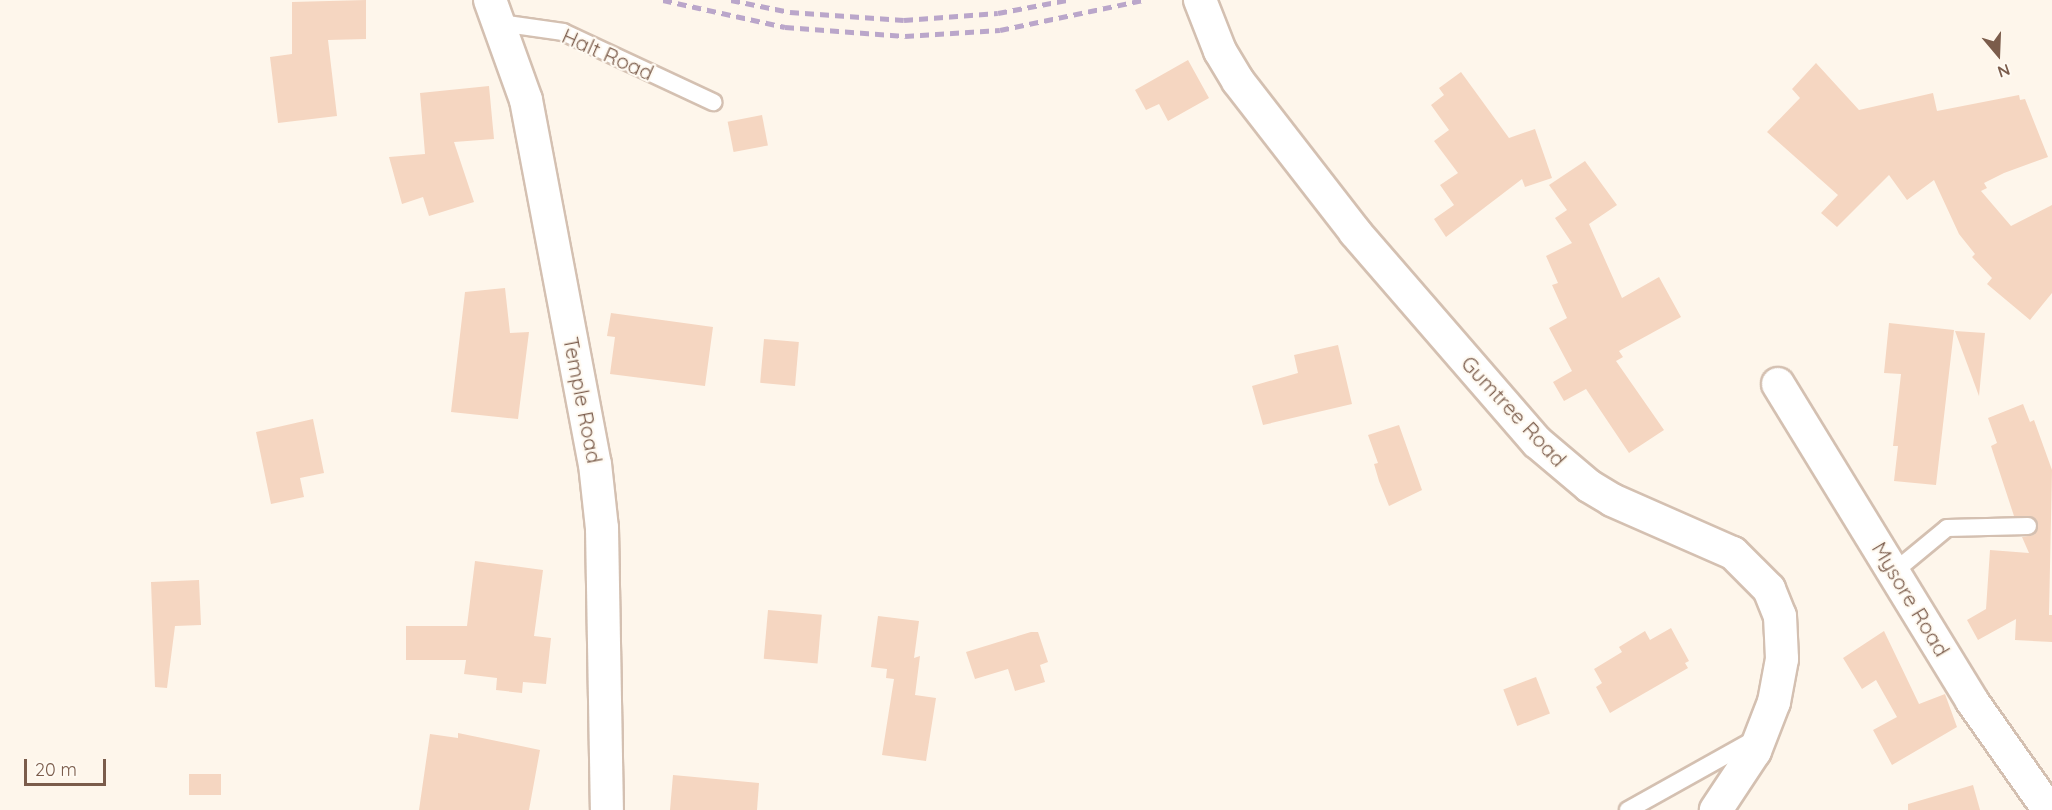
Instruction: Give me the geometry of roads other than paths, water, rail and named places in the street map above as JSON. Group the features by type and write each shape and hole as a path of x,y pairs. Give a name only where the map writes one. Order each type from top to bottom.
{"street":[{"name":"Gumtree Road","path":"1200,0 1220,51 1238,81 1355,232 1538,442 1604,495 1733,553 1769,589 1779,616 1782,659 1774,702 1761,737 1716,810"},
{"name":"Temple Road","path":"495,12 526,100 595,464 602,528 607,810"},
{"name":"Mysore Road","path":"1779,384 1972,700 2049,810"}],"lane":[{"name":"Halt Road","path":"495,12 563,32 713,102"},
{"path":"1895,571 1947,528 2028,526"},
{"path":"1628,810 1761,737"}],"railway":[{"path":"663,0 785,27 905,36 1000,30 1143,0"},
{"path":"731,0 790,12 904,20 998,13 1067,0"}]}
